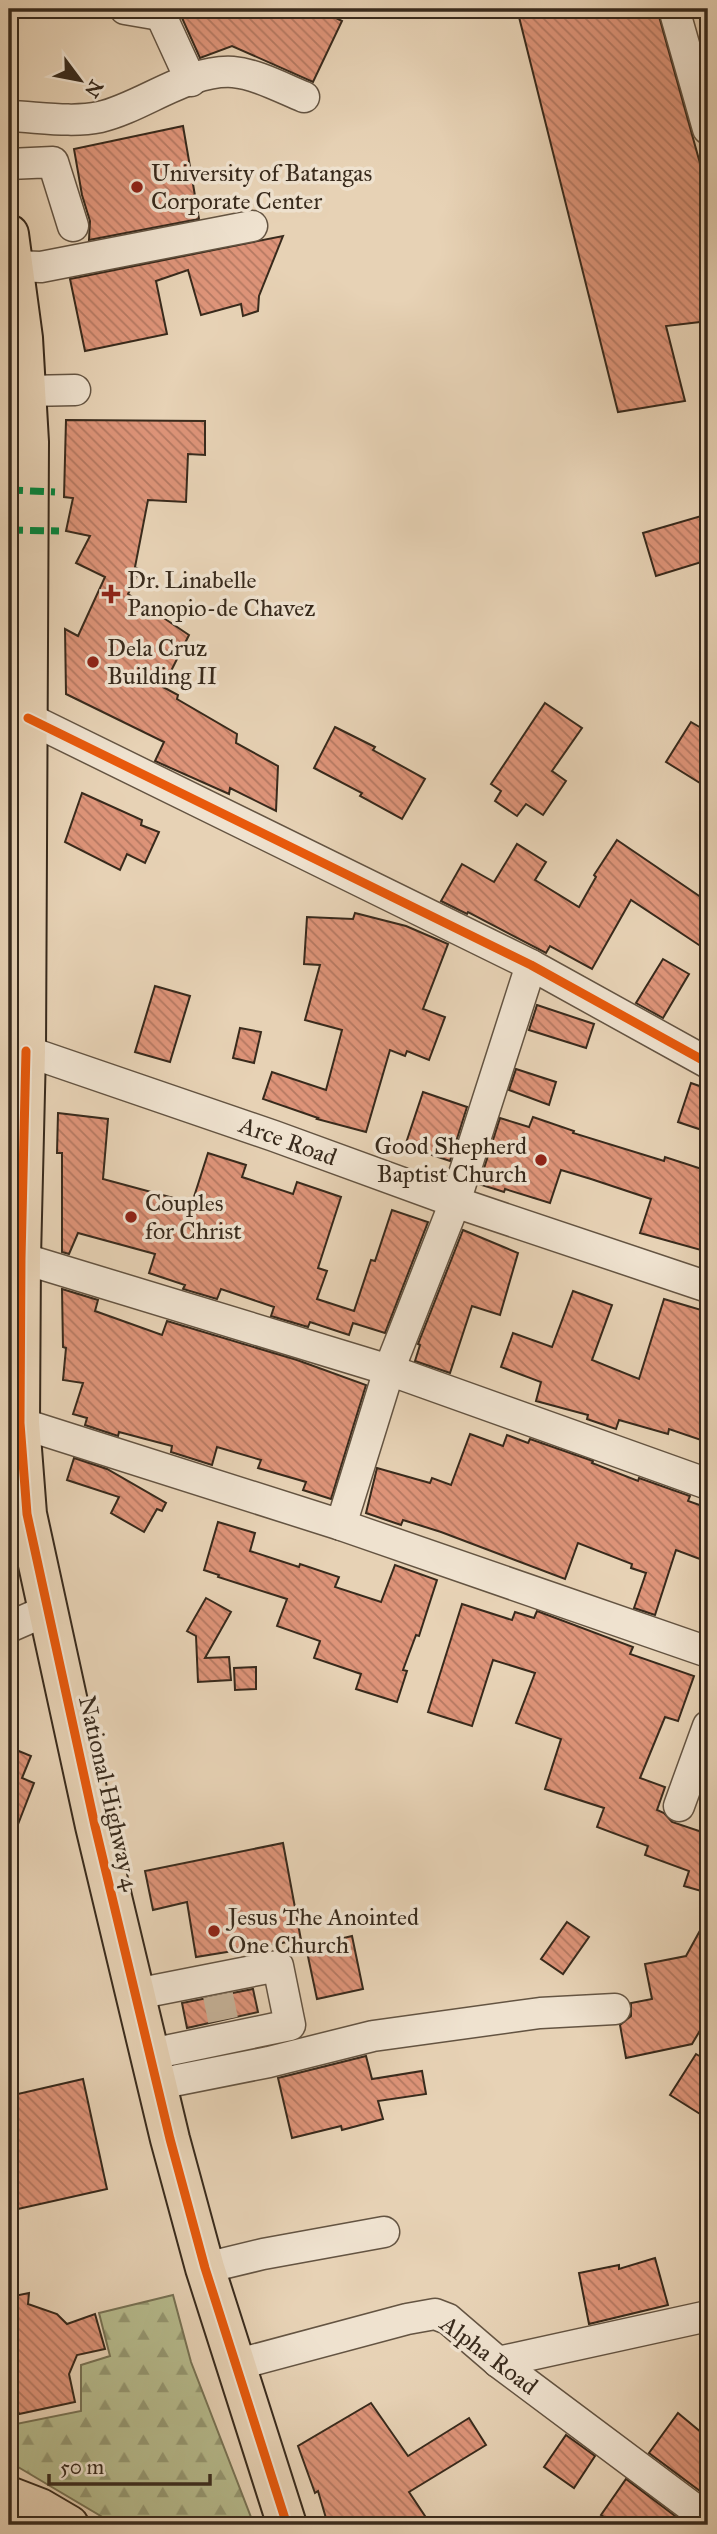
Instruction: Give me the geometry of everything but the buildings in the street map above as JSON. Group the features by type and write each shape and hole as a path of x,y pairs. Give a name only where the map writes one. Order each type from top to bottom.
{"main road":[{"name":"National Highway 4","path":"11,250 23,338 26,391 19,444 27,718 17,1054 21,1258 20,1423 27,1514 95,1826 155,2069 167,2129 205,2268 287,2525"},
{"path":"9,2496 40,2508 69,2525"}],"street":[{"path":"125,9 159,12 191,80"},
{"path":"674,9 708,129"},
{"path":"9,117 100,117 191,80 211,74 233,72 304,97"},
{"path":"9,164 53,162 73,226"},
{"path":"11,250 41,267 251,226"},
{"path":"26,391 75,390"},
{"path":"27,718 531,965 708,1063"},
{"path":"341,1525 390,1370 455,1202 531,965"},
{"name":"Arce Road","path":"17,1054 274,1136 455,1202 708,1287"},
{"path":"21,1258 390,1370 708,1484"},
{"path":"20,1423 341,1525 708,1652"},
{"path":"9,1627 48,1610"},
{"path":"678,1806 708,1726"},
{"path":"136,1994 220,2008 155,2069"},
{"path":"155,2069 269,2062 373,2036 540,2013 615,2009"},
{"path":"205,2268 263,2254 384,2232"},
{"name":"Alpha Road","path":"235,2365 435,2314 448,2319 498,2362 708,2519"},
{"path":"498,2362 708,2316"}],"green space":[{"path":"173,2295 191,2362 254,2525 116,2525 13,2464 11,2425 81,2411 81,2365 110,2356 99,2313"}],"tunnel":[{"path":"218,1995 223,2020"}],"marked path":[{"path":"125,9 160,15"},
{"path":"9,490 55,492"},
{"path":"9,530 59,531"}],"cycle path":[{"path":"28,718 531,965 708,1063"},
{"path":"26,1051 20,1423 27,1514 95,1826 170,2139 205,2268 287,2525"}],"place":[{"name":"University of Batangas Corporate Center","path":"137,187"},
{"name":"Dr. Linabelle Panopio-de Chavez","path":"111,594"},
{"name":"Dela Cruz Building II","path":"93,662"},
{"name":"Good Shepherd Baptist Church","path":"541,1160"},
{"name":"Couples for Christ","path":"131,1217"},
{"name":"Jesus The Anointed One Church","path":"214,1931"}]}
